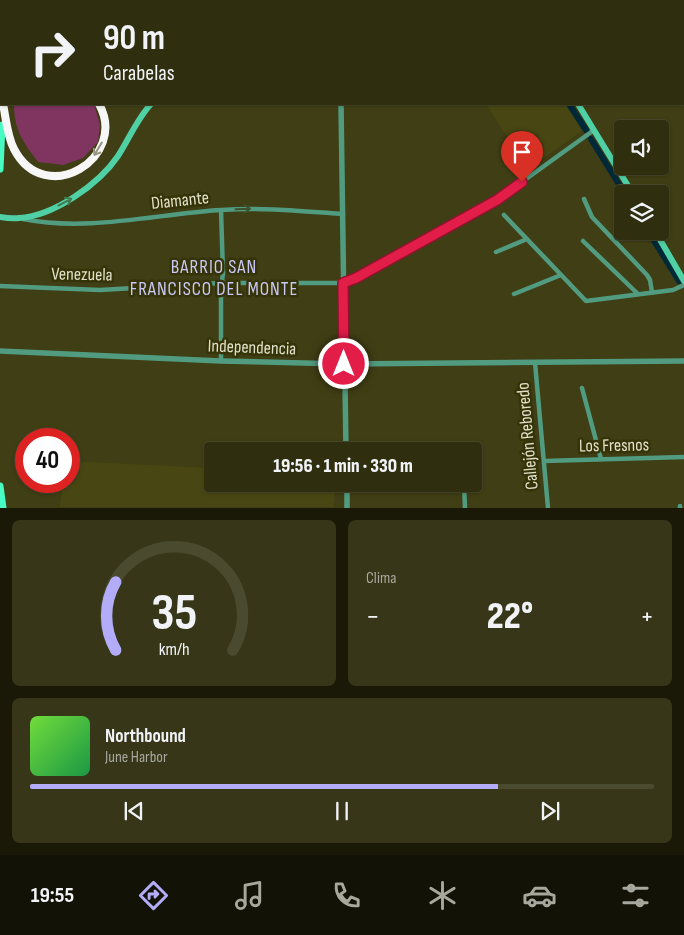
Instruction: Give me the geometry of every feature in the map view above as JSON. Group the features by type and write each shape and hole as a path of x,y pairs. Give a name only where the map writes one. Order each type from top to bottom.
{"highway":[{"path":"3,105 14,148 20,158 30,169 49,177 63,176 76,172 99,150 105,137 106,123 99,105"},
{"path":"1,126 3,105"}],"main road":[{"path":"0,217 19,218 58,206 79,194 100,178 117,157 150,105"},
{"path":"579,105 628,185"},
{"path":"0,169 1,126"},
{"path":"660,240 684,281"},
{"path":"0,486 3,508"}],"street":[{"path":"341,105 346,442"},
{"path":"343,283 356,278 497,200 594,130"},
{"path":"584,199 592,217 647,275 652,292"},
{"name":"Diamante","path":"19,218 47,223 90,223 221,210 271,208 343,214"},
{"path":"221,210 223,273 221,283 221,361"},
{"path":"504,215 586,302 673,290 684,285"},
{"path":"496,252 527,240"},
{"path":"584,241 638,294"},
{"path":"514,294 561,275"},
{"name":"Venezuela","path":"0,286 100,290 221,283 343,283"},
{"name":"Independencia","path":"0,351 221,361 344,364 684,361"},
{"name":"Callejón Reboredo","path":"535,363 548,508"},
{"path":"582,388 601,459"},
{"name":"Los Fresnos","path":"544,461 684,456"},
{"path":"346,492 347,508"},
{"path":"464,492 465,508"}],"shaded area":[{"path":"14,105 94,105 100,125 98,142 83,158 63,165 38,162 20,135 14,113"},
{"path":"487,105 566,105 582,131 528,169"},
{"path":"80,462 204,468 204,492 335,492 334,507 60,507 62,493 80,493"}],"waterway":[{"path":"570,105 586,130"},
{"path":"591,139 619,185"},
{"path":"654,240 679,281"}],"district":[{"name":"BARRIO SAN FRANCISCO DEL MONTE","path":"214,277"}],"route":[{"path":"344,364 343,283 356,278 497,200 522,182"}]}
